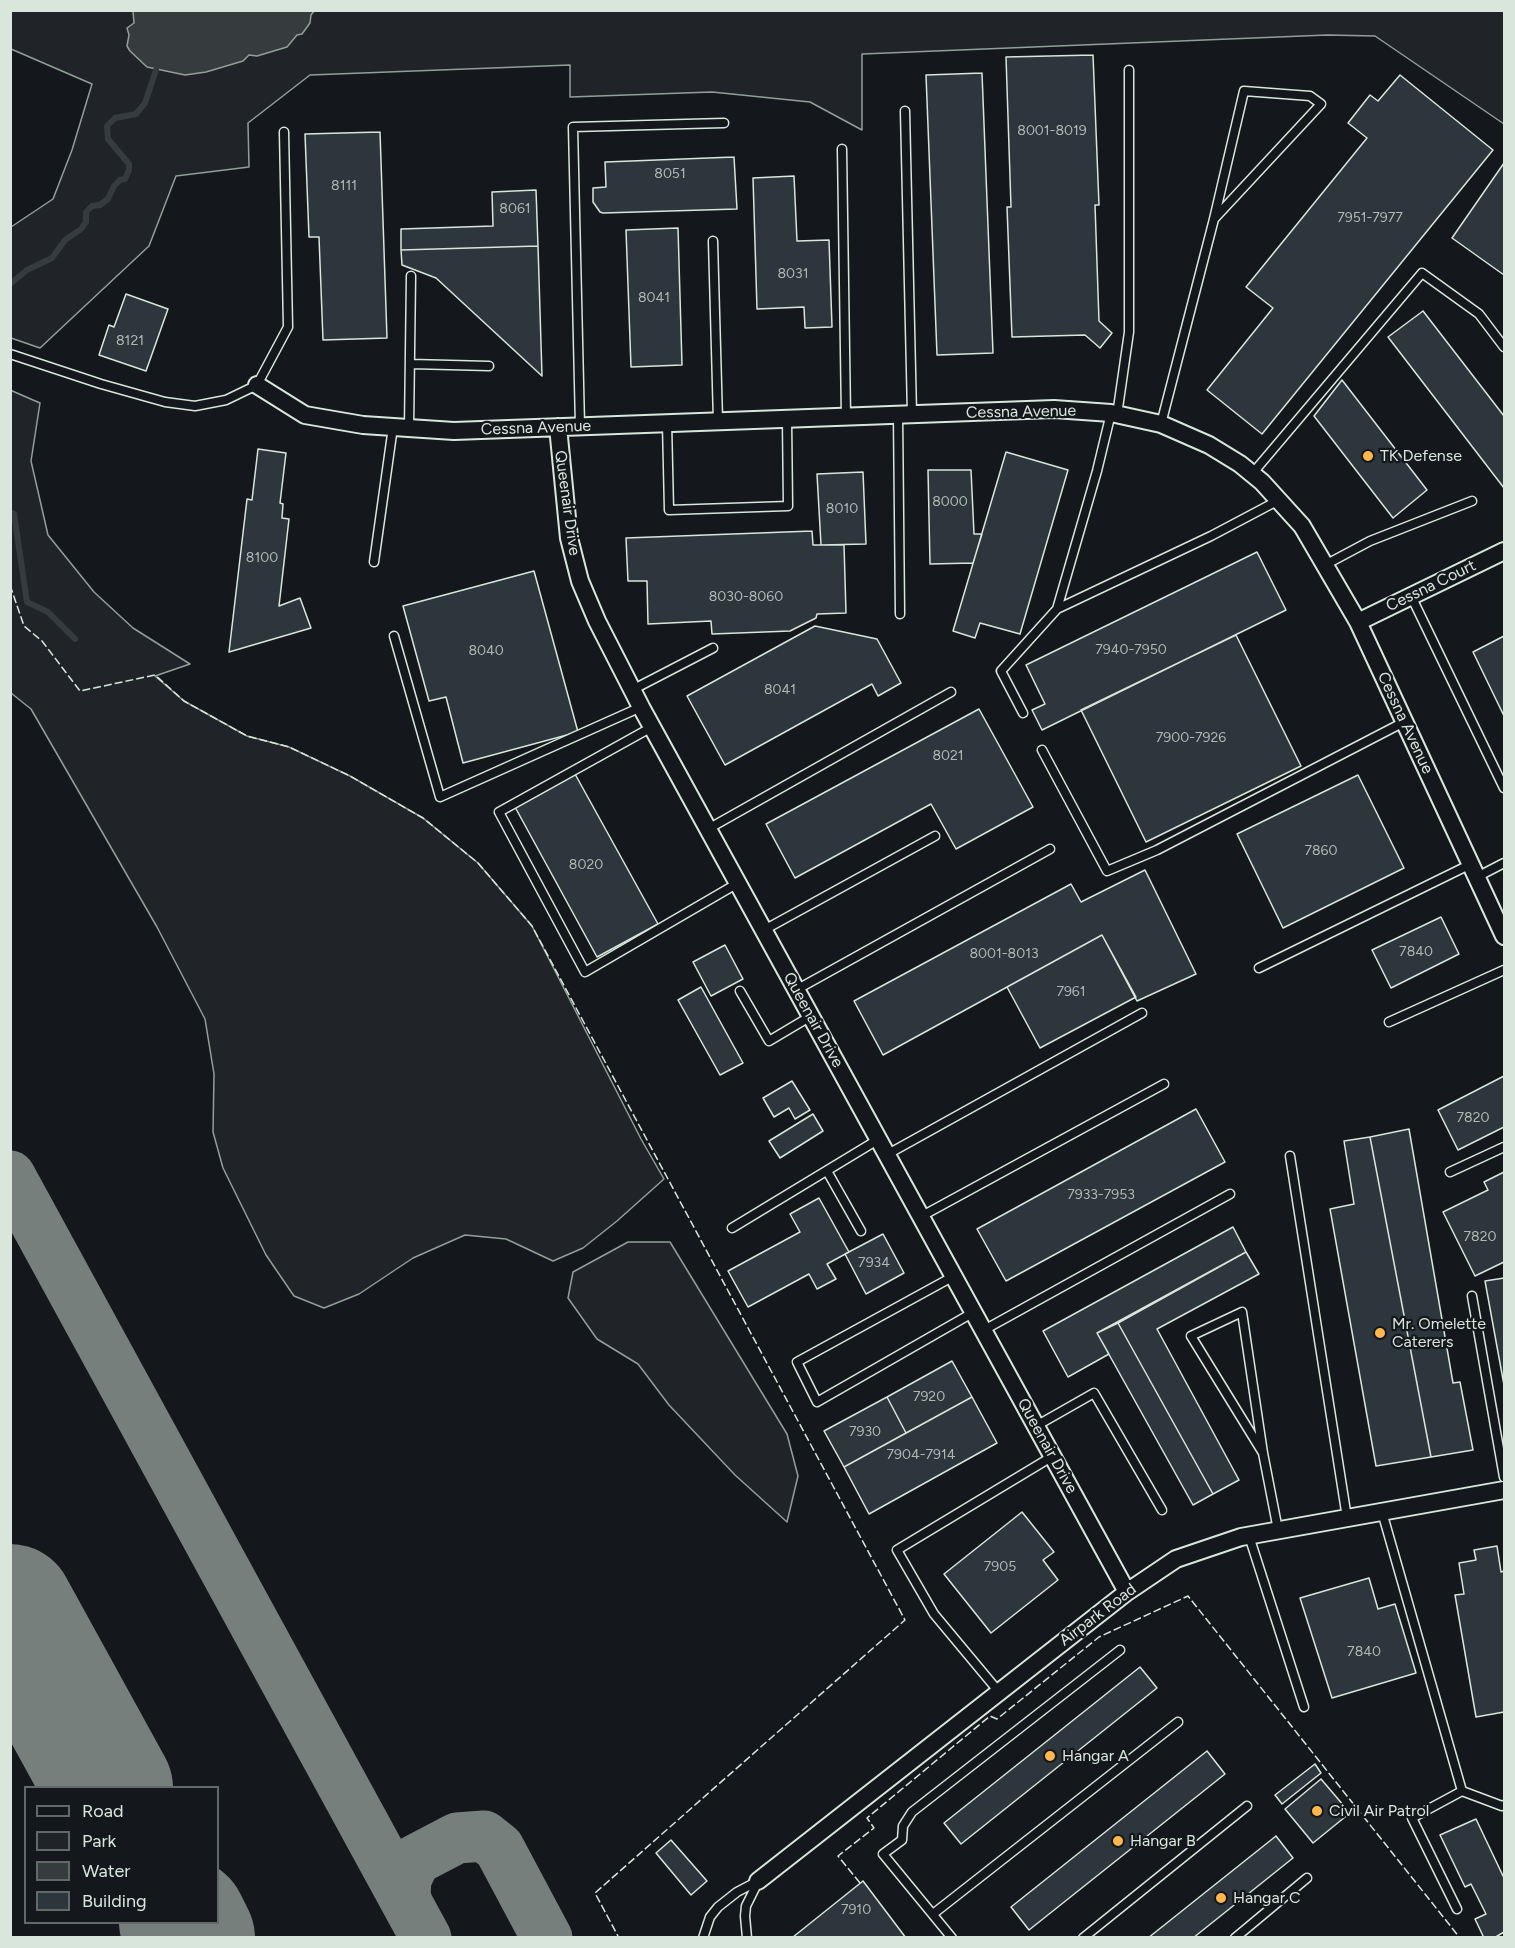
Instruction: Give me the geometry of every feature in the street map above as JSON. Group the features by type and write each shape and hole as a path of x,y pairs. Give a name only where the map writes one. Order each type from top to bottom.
{"street":[{"name":"Cessna Avenue","path":"257,385 305,415 363,425 454,431 1054,409 1114,414 1161,424 1209,445 1252,474 1302,526 1358,622 1504,936"},
{"name":"Queenair Drive","path":"558,427 569,538 580,581 597,621 641,707 922,1216 1126,1592"},
{"name":"Cessna Court","path":"1358,622 1504,550"},
{"name":"Airpark Road","path":"758,1881 1126,1592 1176,1559 1249,1536 1504,1490"}],"lane":[{"path":"1057,609 1114,414 1129,332 1129,70"},
{"path":"1161,424 1214,219 1244,91 1310,96 1320,104 1214,219"},
{"path":"900,614 905,414 905,111"},
{"path":"579,426 573,127 724,123"},
{"path":"10,354 165,402 195,406 226,400 257,385 288,327 284,132"},
{"path":"842,149 846,417"},
{"path":"713,241 718,421"},
{"path":"1252,474 1422,273 1479,315 1504,346"},
{"path":"374,562 411,364 411,276"},
{"path":"411,364 489,366"},
{"path":"668,423 669,510 788,506 787,420"},
{"path":"1023,713 1001,671 1057,609 1211,536 1279,500"},
{"path":"1325,565 1370,541 1472,501"},
{"path":"1411,596 1504,788"},
{"path":"394,636 440,797 641,707"},
{"path":"632,690 713,648"},
{"path":"708,829 951,692"},
{"path":"1042,750 1107,871 1157,850 1404,722"},
{"path":"652,727 499,812 585,972 738,883"},
{"path":"764,930 935,836"},
{"path":"796,990 1050,849"},
{"path":"1259,968 1474,870 1504,863"},
{"path":"1389,1022 1504,970"},
{"path":"740,991 769,1041 811,1016"},
{"path":"888,1154 1142,1013"},
{"path":"922,1216 1164,1084"},
{"path":"732,1228 879,1139"},
{"path":"1450,1172 1504,1147"},
{"path":"1290,1156 1347,1518"},
{"path":"827,1171 861,1231"},
{"path":"984,1330 1230,1194"},
{"path":"954,1276 797,1362 817,1402 974,1312"},
{"path":"1472,1296 1504,1477"},
{"path":"1263,1453 1191,1336 1242,1312 1263,1453 1278,1530"},
{"path":"1036,1426 1094,1393 1162,1510"},
{"path":"999,1692 934,1614 897,1550 1053,1456"},
{"path":"1382,1512 1462,1791"},
{"path":"1249,1536 1304,1707"},
{"path":"952,1938 883,1854 902,1840 903,1826 912,1812 1120,1650"},
{"path":"933,1914 1178,1722"},
{"path":"1457,1909 1412,1818 1462,1791 1504,1805"},
{"path":"1083,1938 1247,1806"},
{"path":"1235,1938 1308,1878"},
{"path":"703,1938 710,1917 718,1907 758,1881"},
{"path":"747,1938 744,1916 746,1906 758,1881"}],"green space":[{"path":"11,11 1504,11 1504,124 1375,36 1327,35 862,54 862,130 810,102 712,92 570,97 570,65 310,75 248,123 249,167 176,176 149,246 40,348 11,338 11,227 53,199 72,150 92,84 11,49"},
{"path":"10,390 40,403 31,461 48,535 94,592 133,628 190,664 155,676 184,701 247,736 289,747 350,776 423,818 478,863 532,926 641,1139 664,1179 583,1248 553,1261 506,1239 465,1235 413,1258 359,1294 324,1308 294,1296 266,1255 223,1168 213,1132 214,1074 205,1019 157,927 31,709 11,693"},
{"path":"628,1242 670,1242 787,1434 798,1476 787,1522 735,1475 669,1405 638,1364 597,1339 568,1298 573,1272"}],"water":[{"path":"133,10 314,11 310,23 302,34 297,35 287,47 257,56 249,55 243,61 206,72 185,75 147,67 130,51 127,46 129,35 127,28 134,23"}],"building":[{"path":"1093,55 1099,205 1095,205 1099,321 1112,333 1100,348 1085,335 1012,337 1007,207 1011,207 1006,57"},
{"path":"982,73 993,353 937,355 926,75"},
{"path":"1400,75 1493,150 1262,434 1207,390 1273,308 1246,287 1367,138 1348,123 1370,95 1378,101"},
{"path":"380,132 387,338 323,340 319,237 309,237 305,134"},
{"path":"734,157 737,209 603,213 593,202 593,188 606,187 605,162"},
{"path":"1504,163 1504,275 1452,238"},
{"path":"794,176 797,241 829,240 832,327 805,328 804,307 757,309 753,178"},
{"path":"536,190 538,246 401,250 401,229 493,226 492,192"},
{"path":"678,228 682,365 631,367 626,230"},
{"path":"538,246 542,376 436,278 402,265 401,250"},
{"path":"126,294 168,309 146,371 99,355 109,325 114,327"},
{"path":"1423,311 1504,416 1504,488 1388,337"},
{"path":"1342,380 1427,490 1393,518 1314,416"},
{"path":"258,449 286,453 280,503 283,504 282,518 289,519 279,606 300,598 311,628 229,652 247,499 252,500"},
{"path":"1006,452 1068,470 1020,634 980,623 975,638 953,631"},
{"path":"928,470 971,470 974,534 982,534 973,563 930,564"},
{"path":"863,472 866,544 821,545 817,474"},
{"path":"812,531 813,545 844,545 846,613 817,614 816,618 790,631 712,634 711,621 648,624 647,581 628,581 626,538"},
{"path":"1257,552 1286,610 1042,730 1032,710 1045,704 1026,665"},
{"path":"534,571 578,732 463,763 446,697 429,701 403,606"},
{"path":"815,626 877,639 901,683 878,696 872,684 725,765 687,696"},
{"path":"1236,635 1301,766 1146,842 1081,710"},
{"path":"1504,636 1504,716 1473,652"},
{"path":"979,709 1033,807 956,849 931,804 795,878 766,824"},
{"path":"575,774 658,924 597,957 515,807"},
{"path":"1358,775 1404,868 1283,928 1237,834"},
{"path":"1145,870 1196,974 1137,1001 1102,935 883,1055 854,1001 1071,884 1081,902"},
{"path":"1441,917 1459,954 1391,988 1372,950"},
{"path":"1102,935 1136,997 1040,1048 1007,987"},
{"path":"725,945 743,979 711,996 693,962"},
{"path":"701,987 743,1063 720,1075 678,1000"},
{"path":"1504,1076 1504,1127 1458,1150 1438,1110"},
{"path":"792,1081 810,1110 795,1119 789,1108 774,1117 763,1098"},
{"path":"1196,1109 1225,1162 1006,1281 977,1229"},
{"path":"813,1114 823,1131 780,1158 769,1141"},
{"path":"1409,1129 1453,1383 1460,1382 1473,1450 1431,1457 1370,1137"},
{"name":"Mr. Omelette Caterers","path":"1370,1137 1431,1457 1376,1466 1330,1209 1354,1204 1344,1141"},
{"path":"1504,1172 1504,1262 1475,1276 1443,1212 1488,1190 1484,1182"},
{"path":"819,1198 849,1252 827,1264 836,1279 817,1289 809,1274 748,1307 728,1271 800,1232 790,1214"},
{"path":"1233,1227 1246,1252 1097,1333 1109,1354 1068,1377 1043,1331"},
{"path":"883,1234 904,1273 866,1294 845,1254"},
{"path":"1246,1252 1259,1274 1157,1329 1239,1480 1213,1494 1118,1323"},
{"path":"1504,1278 1504,1385 1485,1281"},
{"path":"1118,1323 1213,1494 1193,1505 1097,1333"},
{"path":"952,1361 972,1397 906,1433 887,1397"},
{"path":"887,1397 906,1433 844,1467 824,1431"},
{"path":"972,1397 997,1443 869,1514 844,1467"},
{"path":"1022,1512 1054,1552 1043,1560 1058,1580 991,1633 944,1574"},
{"path":"1497,1546 1501,1572 1504,1571 1504,1712 1476,1717 1455,1595 1464,1594 1459,1563 1476,1560 1474,1550"},
{"path":"1369,1578 1378,1609 1395,1604 1416,1673 1332,1698 1300,1598"},
{"name":"Hangar A","path":"1140,1667 1157,1688 961,1844 944,1823"},
{"name":"Hangar B","path":"1207,1751 1225,1774 1029,1930 1011,1907"},
{"path":"1315,1764 1321,1773 1282,1804 1275,1795"},
{"name":"Civil Air Patrol","path":"1321,1779 1350,1813 1313,1843 1285,1809"},
{"path":"1476,1819 1504,1878 1504,1932 1494,1938 1484,1938 1475,1919 1486,1914 1471,1884 1465,1887 1440,1835"},
{"name":"Hangar C","path":"1276,1836 1293,1858 1193,1938 1148,1938"},
{"path":"671,1840 707,1881 691,1895 656,1853"},
{"path":"863,1881 906,1938 793,1937"}],"waterway":[{"path":"10,284 27,270 52,258 65,240 81,229 86,222 86,212 92,206 100,205 108,199 114,186 120,180 125,179 129,164 108,139 107,126 115,118 136,114 145,103 156,70"},
{"path":"10,512 14,514 27,602 48,612 75,639"}],"taxiway":[{"path":"10,1176 426,1938"},
{"path":"408,1905 405,1895 406,1879 415,1860 457,1838 484,1836 499,1848 547,1938"},
{"path":"187,1924 195,1938"}],"runway":[{"path":"10,1608 108,1786"},
{"path":"184,1924 191,1938"}],"fence":[{"path":"10,585 24,626 42,641 80,691 155,675 184,701 247,736 289,747 350,776 423,818 478,863 532,926 905,1620 595,1893 619,1938"},
{"path":"860,1883 838,1856 874,1828 867,1818 990,1716 997,1719 1099,1637 1188,1596 1460,1938"}],"place":[{"name":"TK Defense","path":"1368,456"},
{"name":"Mr. Omelette Caterers","path":"1380,1333"},
{"name":"Hangar A","path":"1050,1756"},
{"name":"Civil Air Patrol","path":"1317,1811"},
{"name":"Hangar B","path":"1118,1841"},
{"name":"Hangar C","path":"1221,1898"}]}
